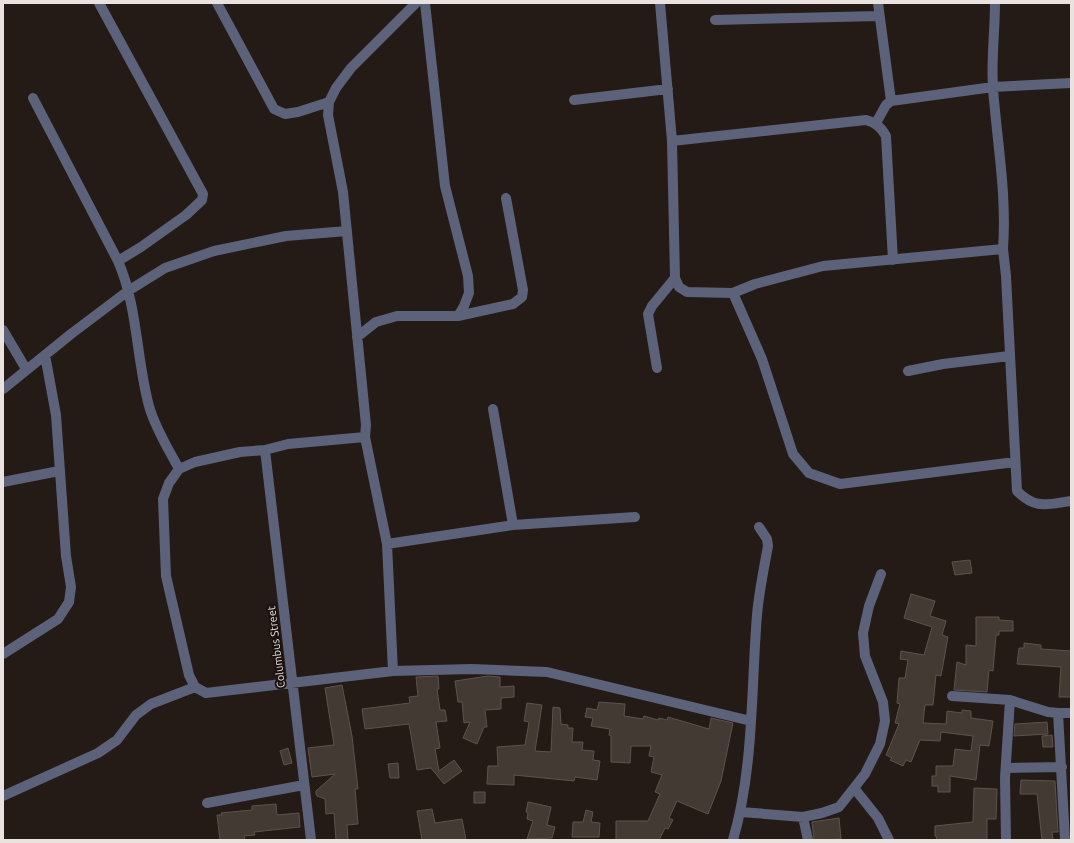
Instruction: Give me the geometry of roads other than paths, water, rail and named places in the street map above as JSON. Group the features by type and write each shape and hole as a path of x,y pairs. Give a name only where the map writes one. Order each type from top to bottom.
{"street":[{"path":"99,3 203,194 202,200 186,215 141,247 118,260"},
{"path":"217,3 274,109 285,114 298,112 329,102"},
{"path":"393,671 387,544 365,437 366,425 343,192 328,115 329,102 336,88 351,68 416,3"},
{"path":"425,3 445,186 468,276 469,293 458,316"},
{"path":"660,3 672,141 675,278 679,287 687,292 733,293 756,284 824,266 1003,249"},
{"path":"878,3 891,101"},
{"path":"995,3 993,87 1002,170 1005,231 1003,249 1006,276 1017,491 1026,501 1037,505 1071,501"},
{"path":"715,20 879,16"},
{"path":"876,123 886,105 891,101 993,87 1071,83"},
{"path":"574,100 668,89"},
{"path":"33,98 118,260 128,291 137,330 149,407 179,469"},
{"path":"672,141 866,120 876,123 886,136 893,260"},
{"path":"357,337 376,322 397,316 458,316 513,304 522,297 523,290 506,198"},
{"path":"3,389 26,369 128,291 165,268 214,251 286,236 347,231"},
{"path":"657,368 648,314 652,306 675,278"},
{"path":"733,293 762,359 793,454 809,473 840,484 1015,462"},
{"path":"3,330 26,369"},
{"path":"4,652 58,619 69,602 71,587 66,556 56,415 45,355"},
{"path":"908,371 950,363 1009,356"},
{"path":"493,410 512,525"},
{"path":"365,437 288,444 265,450 240,452 195,462 179,469 169,483 163,499 166,576 189,675 195,687 206,693 393,671 472,669 547,672 751,721"},
{"name":"Columbus Street","path":"265,450 304,785 312,840"},
{"path":"3,482 59,471"},
{"path":"387,544 512,525 635,517"},
{"path":"733,840 741,812 751,721 757,613 768,546 767,539 760,527"},
{"path":"741,812 803,818 840,807 865,774 880,744 885,722 883,702 865,656 863,633 869,606 882,574"},
{"path":"3,796 98,753 117,740 136,715 151,704 195,687"},
{"path":"952,696 1010,700 1048,712 1071,713"},
{"path":"1006,840 1006,768 1010,700"},
{"path":"1058,713 1065,840"},
{"path":"1006,768 1062,767"},
{"path":"207,803 304,785"},
{"path":"854,788 878,818 889,840"},
{"path":"803,818 808,840"}]}
